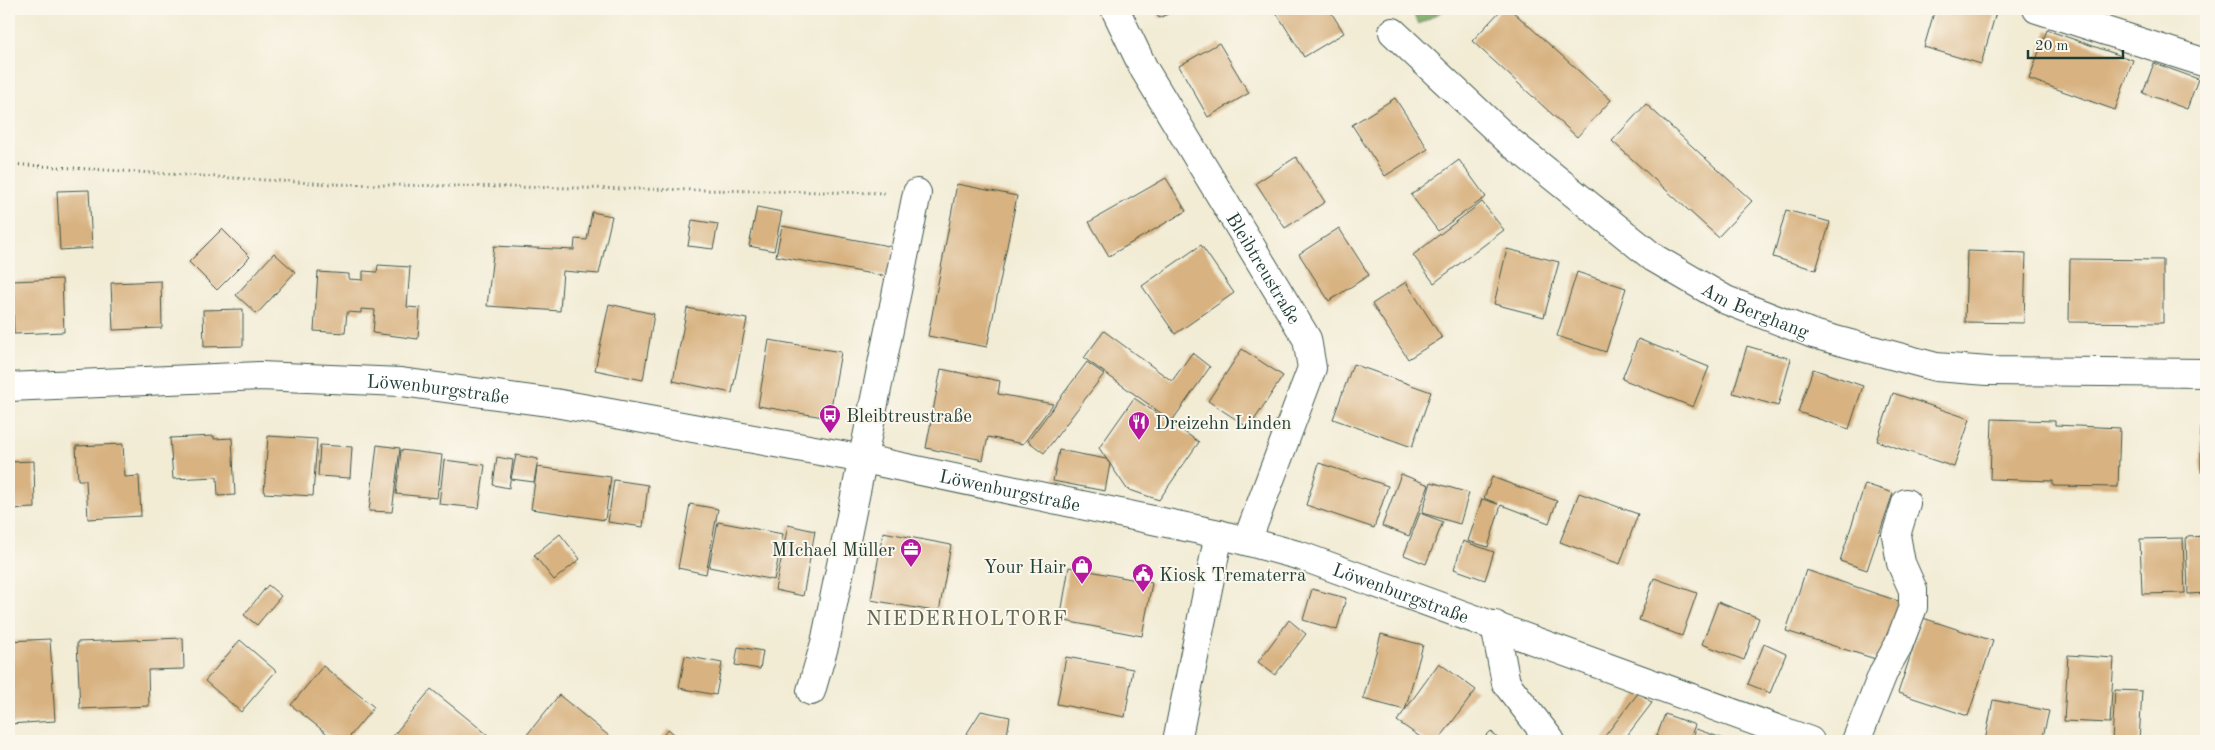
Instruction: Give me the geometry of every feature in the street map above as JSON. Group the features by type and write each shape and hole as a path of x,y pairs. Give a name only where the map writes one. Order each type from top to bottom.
{"street":[{"name":"Bleibtreustraße","path":"1115,9 1144,69 1307,339 1312,368 1247,541"},
{"path":"2037,9 2206,63"},
{"name":"Am Berghang","path":"1393,32 1509,141 1646,252 1726,300 1813,334 1936,367 1988,371 2206,373"},
{"path":"811,691 826,643 918,193"},
{"name":"Löwenburgstraße","path":"9,387 260,376 401,382 555,403 864,459 1219,534 1301,556 1810,741"},
{"path":"1856,741 1884,671 1898,646 1913,607 1913,590 1901,563 1896,535 1906,503"},
{"path":"1177,741 1219,534"},
{"path":"1495,625 1506,683 1551,741"}],"path":[{"path":"9,164 329,184 918,193"}],"green space":[{"path":"1410,9 1447,9 1419,24"}],"building":[{"path":"1154,9 1179,9 1159,18"},
{"path":"1274,9 1329,9 1344,33 1304,57"},
{"path":"1502,9 1510,9 1611,100 1577,137 1472,41"},
{"path":"1935,9 1997,9 1981,64 1924,47"},
{"path":"2047,30 2133,60 2115,110 2029,79"},
{"path":"1219,43 1249,93 1208,117 1179,66"},
{"path":"2154,63 2198,79 2187,109 2143,93"},
{"path":"1395,98 1428,149 1385,176 1352,125"},
{"path":"1646,104 1752,201 1718,237 1612,141"},
{"path":"1296,157 1325,202 1285,228 1256,183"},
{"path":"1459,160 1486,197 1438,231 1411,195"},
{"path":"1166,178 1186,211 1109,256 1089,222"},
{"path":"957,184 1017,196 987,347 928,336"},
{"path":"89,190 92,248 60,250 57,191"},
{"path":"1482,202 1504,230 1434,283 1413,255"},
{"path":"757,207 782,212 774,251 749,246"},
{"path":"1786,210 1830,222 1816,270 1773,257"},
{"path":"592,212 612,216 599,274 563,271 560,311 487,306 494,246 574,250 575,239 587,240"},
{"path":"692,220 718,224 713,249 688,246"},
{"path":"782,226 894,247 888,277 776,256"},
{"path":"1339,228 1369,275 1329,301 1299,254"},
{"path":"222,229 250,257 217,290 189,262"},
{"path":"1201,245 1234,293 1175,334 1142,286"},
{"path":"1507,249 1559,262 1544,317 1494,304"},
{"path":"1967,251 2026,253 2024,323 1965,322"},
{"path":"274,253 295,272 257,314 236,295"},
{"path":"2070,259 2163,260 2163,323 2069,322"},
{"path":"378,265 410,267 407,307 420,308 418,339 373,333 375,310 361,309 361,313 347,312 345,333 314,331 318,272 349,274 349,279 363,280 363,271 377,272"},
{"path":"1577,272 1626,288 1606,352 1557,336"},
{"path":"62,279 64,332 14,334 12,281"},
{"path":"161,281 162,328 113,330 111,283"},
{"path":"1406,282 1442,338 1408,359 1372,304"},
{"path":"609,304 654,314 643,380 595,370"},
{"path":"687,308 747,319 732,393 673,381"},
{"path":"243,309 243,346 204,347 203,310"},
{"path":"1104,331 1172,381 1192,353 1210,367 1172,421 1084,358"},
{"path":"1638,339 1709,367 1693,407 1622,379"},
{"path":"769,340 841,352 829,418 758,406"},
{"path":"1747,346 1791,359 1778,406 1733,393"},
{"path":"1242,349 1283,376 1249,428 1208,401"},
{"path":"1087,362 1104,374 1044,453 1028,441"},
{"path":"1353,364 1431,392 1412,447 1333,419"},
{"path":"941,369 1000,381 998,394 1053,404 1023,444 988,437 983,460 926,448"},
{"path":"1813,369 1863,386 1849,429 1798,412"},
{"path":"1893,393 1970,419 1954,467 1877,441"},
{"path":"1134,398 1199,442 1159,500 1127,489 1099,448"},
{"path":"1992,419 2055,421 2055,425 2120,428 2118,487 2053,486 2053,481 1990,479"},
{"path":"2201,427 2206,427 2206,472 2201,472"},
{"path":"214,436 214,439 232,438 235,495 218,496 217,477 173,479 170,438"},
{"path":"268,436 317,439 313,496 264,493"},
{"path":"123,444 125,477 139,476 141,516 88,519 86,480 78,480 76,446"},
{"path":"320,445 352,447 350,478 318,476"},
{"path":"377,445 400,448 392,512 369,511"},
{"path":"401,450 442,455 437,498 396,494"},
{"path":"1059,450 1106,459 1110,464 1105,491 1053,481"},
{"path":"516,455 538,459 534,482 511,479"},
{"path":"497,457 513,460 509,488 493,485"},
{"path":"444,460 485,465 479,508 439,504"},
{"path":"34,461 35,508 9,509 9,462"},
{"path":"1319,463 1388,486 1374,528 1306,505"},
{"path":"537,467 611,477 605,520 531,509"},
{"path":"1401,474 1429,485 1409,536 1382,526"},
{"path":"1492,477 1557,501 1549,523 1501,505 1488,547 1468,541 1482,499 1498,504 1484,498"},
{"path":"614,480 648,485 643,527 608,522"},
{"path":"1431,482 1469,493 1460,524 1422,513"},
{"path":"1865,484 1893,493 1867,570 1840,561"},
{"path":"1579,493 1638,514 1620,564 1560,542"},
{"path":"690,504 718,509 706,574 678,568"},
{"path":"1420,513 1443,522 1426,564 1404,555"},
{"path":"718,522 783,534 774,580 709,567"},
{"path":"788,525 815,531 803,596 775,590"},
{"path":"883,532 951,545 939,612 871,600"},
{"path":"560,534 580,559 554,580 534,555"},
{"path":"2206,536 2206,593 2188,594 2186,537"},
{"path":"2183,538 2185,593 2142,594 2140,539"},
{"path":"1463,541 1494,552 1485,580 1454,569"},
{"path":"1069,567 1152,583 1142,636 1060,620"},
{"path":"1806,570 1901,602 1882,661 1786,631"},
{"path":"1654,578 1697,593 1682,636 1639,620"},
{"path":"268,585 281,596 257,625 244,615"},
{"path":"1312,589 1346,598 1337,630 1303,620"},
{"path":"1718,602 1759,618 1744,660 1702,644"},
{"path":"1923,618 1993,641 1968,716 1898,693"},
{"path":"1289,620 1306,634 1275,675 1258,662"},
{"path":"1381,634 1423,645 1405,710 1363,699"},
{"path":"183,638 184,669 148,670 149,706 80,709 77,642"},
{"path":"50,639 55,721 9,724 9,641"},
{"path":"240,640 276,671 241,712 205,681"},
{"path":"1764,644 1786,654 1770,693 1748,684"},
{"path":"738,647 763,651 760,669 735,665"},
{"path":"2068,655 2114,658 2110,723 2064,721"},
{"path":"685,656 722,663 716,695 679,688"},
{"path":"1066,657 1133,669 1125,717 1057,704"},
{"path":"1439,663 1476,690 1438,741 1426,741 1397,721"},
{"path":"323,666 374,707 346,741 336,741 291,705"},
{"path":"431,689 488,735 483,741 389,741"},
{"path":"2115,690 2142,691 2139,741 2112,741"},
{"path":"1639,692 1652,703 1623,741 1601,741"},
{"path":"559,695 609,736 605,741 522,741"},
{"path":"1993,700 2049,711 2042,741 1985,741"},
{"path":"981,711 1010,717 1006,741 962,741"},
{"path":"1665,714 1695,725 1689,741 1655,741"},
{"path":"668,729 683,741 659,741"},
{"path":"1696,729 1730,741 1692,741"},
{"path":"1491,731 1500,741 1481,741"}],"place":[{"name":"Bleibtreustraße","path":"830,434"},
{"name":"Dreizehn Linden","path":"1139,441"},
{"name":"MIchael Müller","path":"911,568"},
{"name":"Your Hair","path":"1082,585"},
{"name":"Kiosk Trematerra","path":"1143,593"}],"district":[{"name":"NIEDERHOLTORF","path":"967,618"}]}
